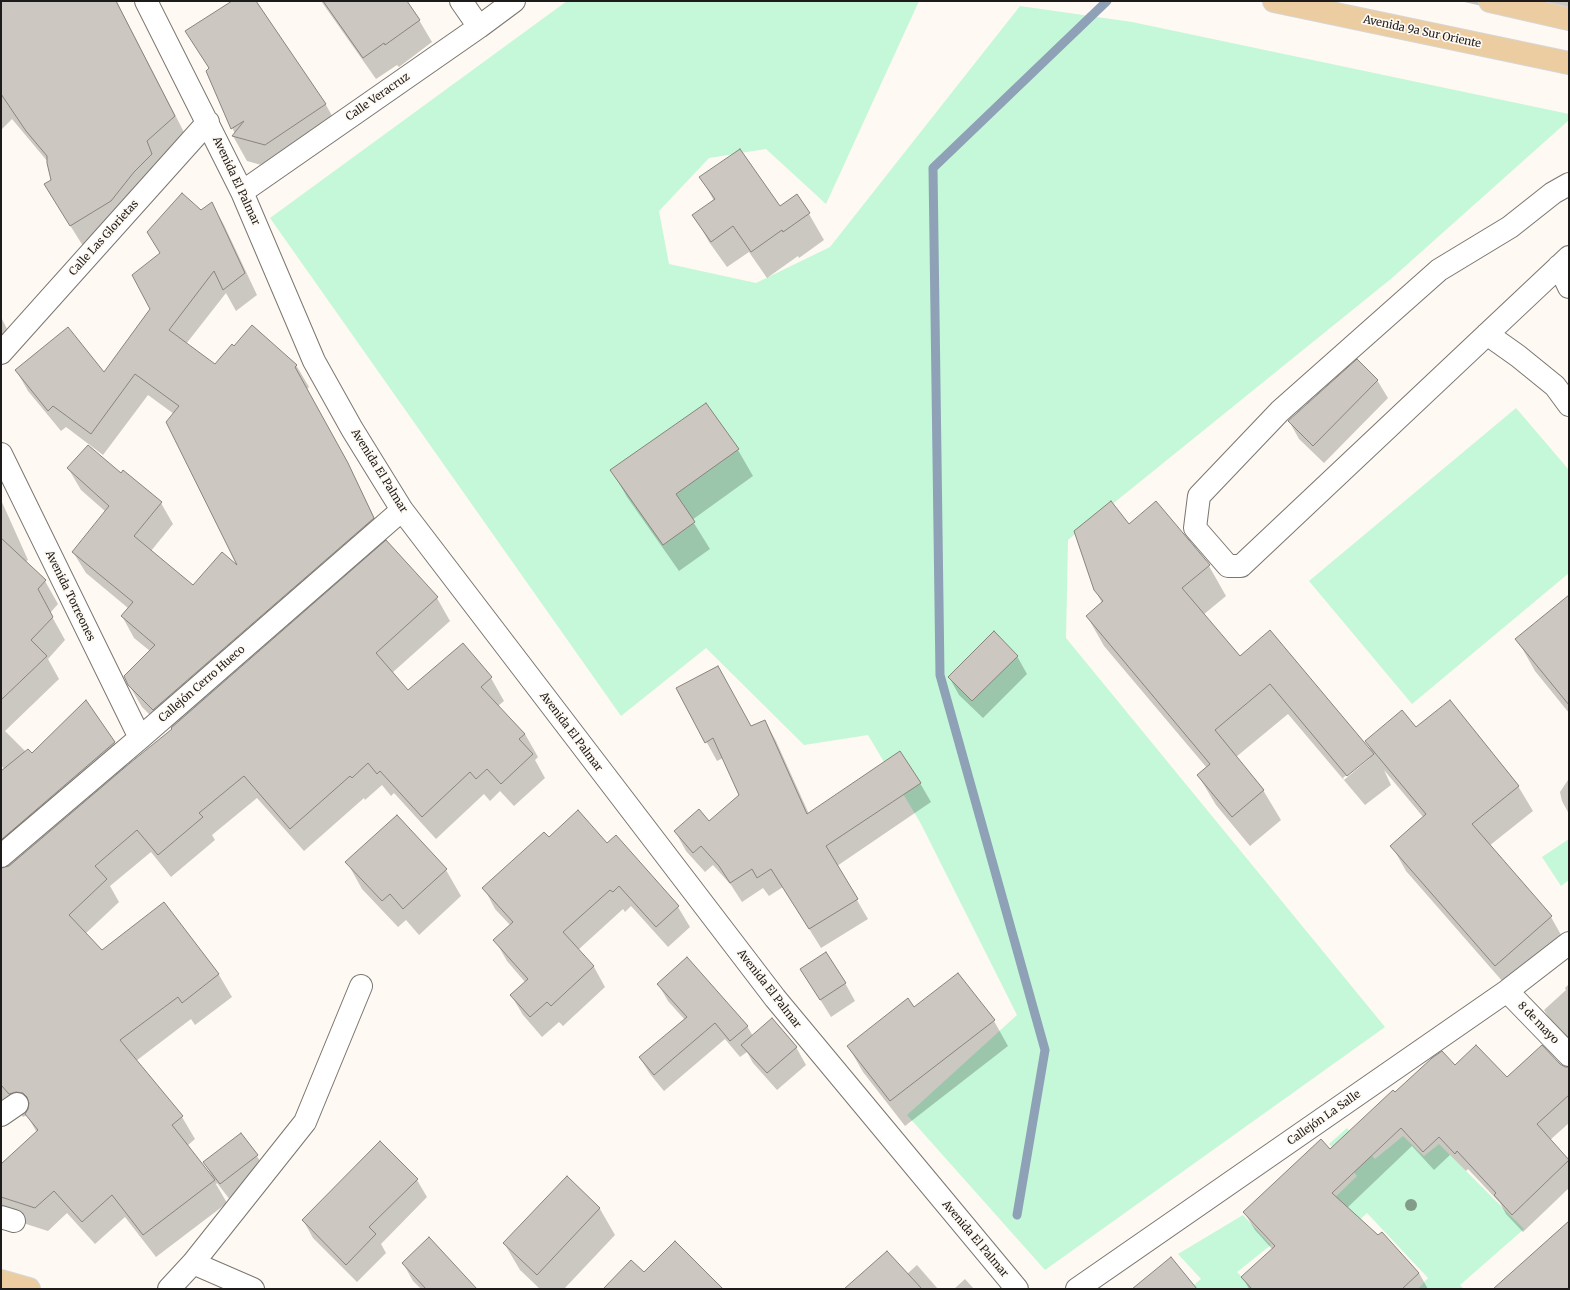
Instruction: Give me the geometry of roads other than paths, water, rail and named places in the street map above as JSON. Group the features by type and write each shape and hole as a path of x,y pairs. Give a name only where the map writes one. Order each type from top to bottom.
{"main road":[{"name":"Avenida 9a Sur Oriente","path":"1274,1 1569,63"},
{"path":"1490,1 1569,19"},
{"path":"1,1281 29,1289"}],"street":[{"name":"Avenida El Palmar","path":"146,1 242,192 314,361 352,429 402,510 775,998 1017,1289"},
{"path":"461,1 478,28"},
{"name":"Calle Veracruz","path":"242,192 478,28 514,1"},
{"name":"Calle Las Glorietas","path":"1,353 208,122"},
{"path":"1564,261 1241,566 1228,566 1195,528 1199,496 1280,411 1439,270 1510,227 1553,193 1569,184"},
{"path":"1564,261 1569,287"},
{"path":"1487,334 1518,356 1555,386 1569,405"},
{"name":"Avenida Torreones","path":"1,454 140,738"},
{"name":"Callejón Cerro Hueco","path":"1,856 140,738 402,510"},
{"name":"Callejón La Salle","path":"1076,1289 1507,991 1569,943"},
{"path":"169,1289 193,1262 305,1122 361,986"},
{"name":"8 de mayo","path":"1507,991 1569,1055"},
{"path":"193,1262 253,1289"}],"waterway":[{"path":"1017,1215 1045,1050 940,675 933,168 1107,1"}]}
